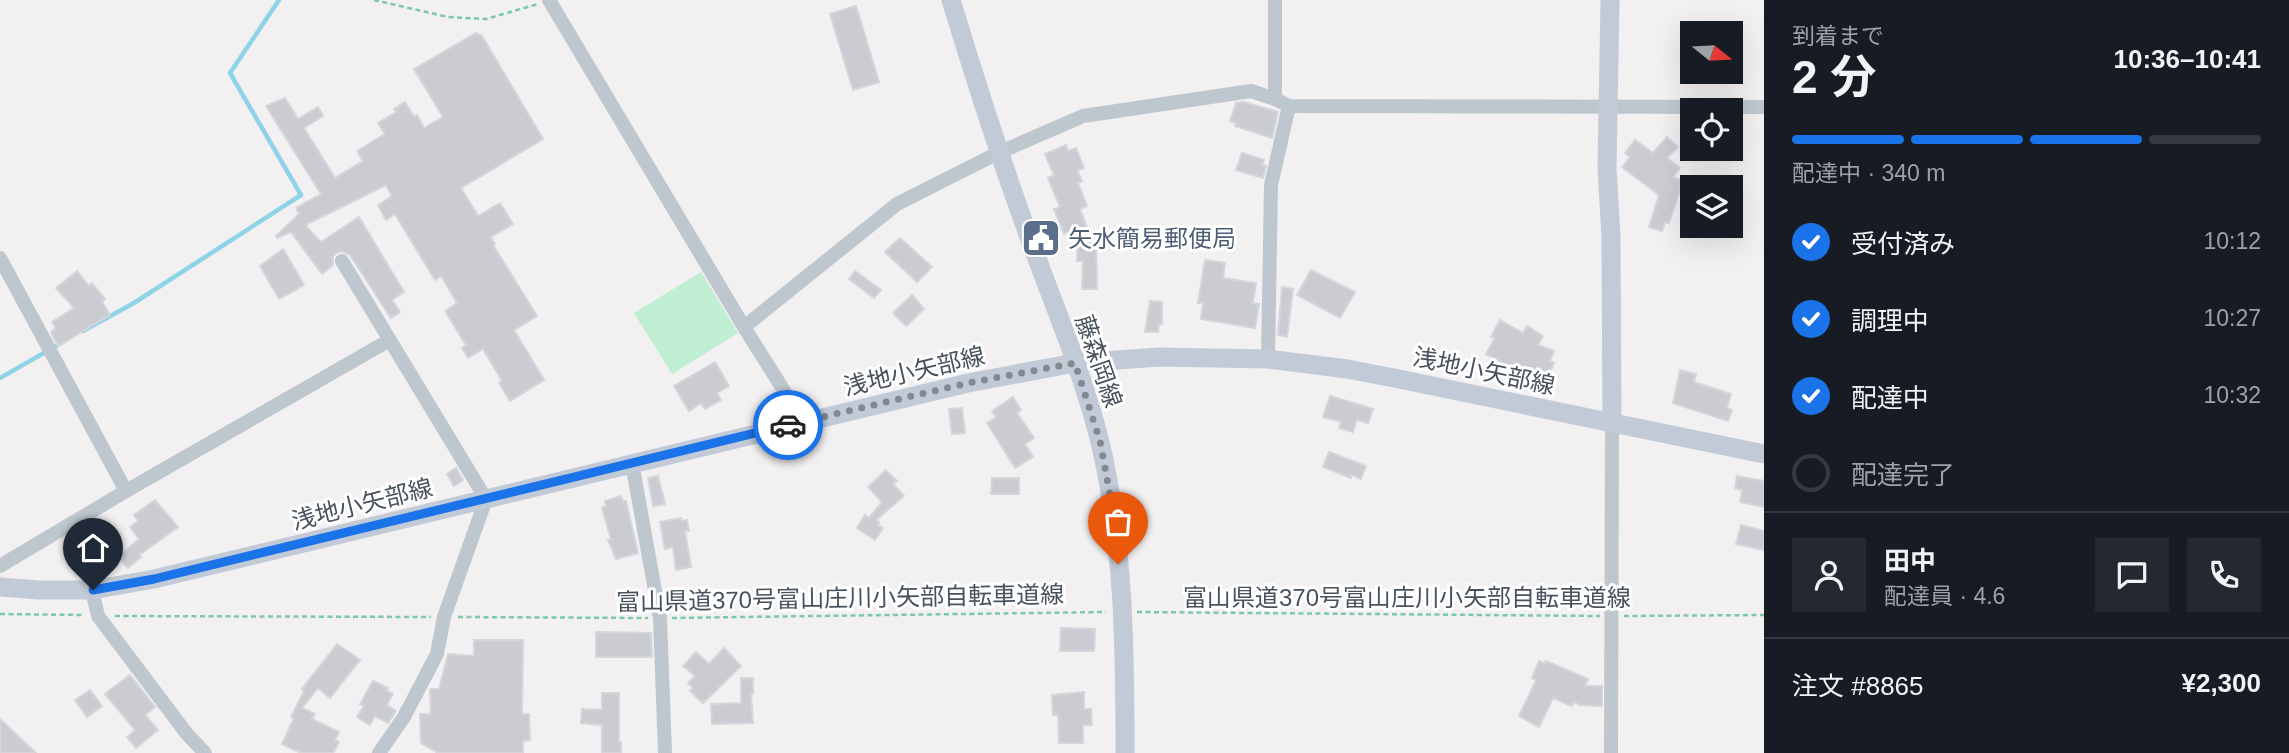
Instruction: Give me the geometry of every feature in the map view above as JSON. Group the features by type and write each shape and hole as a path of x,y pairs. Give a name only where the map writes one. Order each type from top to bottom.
{"main road":[{"name":"藤森岡線","path":"951,0 998,153 1075,363 1100,441 1114,516 1123,612 1125,753"},
{"path":"1610,0 1607,169 1611,236 1612,423"},
{"name":"浅地小矢部線","path":"0,587 93,590 154,579 803,421 968,383 1075,363 1159,357 1268,359 1347,369 1764,454"}],"street":[{"path":"550,0 744,327 803,421"},
{"path":"1275,0 1275,99"},
{"path":"744,327 897,204 998,153 1083,116 1251,91 1289,106 1764,107"},
{"path":"1268,359 1271,185 1289,106"},
{"path":"0,258 126,491"},
{"path":"342,261 486,499 443,617 437,654 404,717 379,753"},
{"path":"0,566 388,341"},
{"path":"1611,753 1612,423"},
{"path":"632,463 660,618 665,753"},
{"path":"93,590 98,616 187,734 205,753"}],"path":[{"path":"374,0 448,17 486,19 550,0"},
{"name":"富山県道370号富山庄川小矢部自転車道線","path":"0,614 660,618 1123,612 1764,615"}],"green space":[{"path":"701,272 738,333 672,374 634,313"}],"building":[{"path":"856,6 879,82 853,90 830,14"},
{"path":"476,33 482,36 543,139 461,188 478,216 500,203 513,224 491,237 495,244 493,245 537,316 514,330 544,380 510,401 499,383 502,381 483,349 468,358 462,348 466,345 445,311 457,303 441,276 435,280 395,214 386,220 378,205 392,196 386,185 305,225 321,242 359,217 404,292 392,300 400,312 391,318 350,255 342,251 336,253 333,265 322,274 291,232 277,238 276,236 299,214 296,208 321,194 266,106 285,98 298,119 318,107 323,116 304,128 335,178 363,161 357,151 385,134 378,123 396,112 394,109 405,102 424,128 443,117 414,69"},
{"path":"1244,102 1278,112 1272,138 1235,126 1236,123 1230,121 1236,103"},
{"path":"1667,137 1678,147 1667,158 1680,168 1673,177 1680,180 1680,190 1669,223 1665,222 1662,231 1649,227 1659,195 1622,167 1630,157 1625,153 1635,140 1653,153"},
{"path":"1066,145 1068,151 1076,148 1084,168 1077,170 1082,181 1078,183 1087,206 1080,209 1091,238 1096,238 1097,289 1082,289 1083,261 1077,261 1078,228 1064,234 1054,209 1060,207 1048,178 1054,175 1045,154"},
{"path":"1242,153 1264,160 1262,165 1266,166 1263,178 1236,170"},
{"path":"900,238 932,267 917,282 885,252"},
{"path":"283,249 304,285 279,299 260,266"},
{"path":"1205,260 1225,263 1223,278 1256,283 1253,303 1259,304 1255,328 1201,319 1203,303 1198,303"},
{"path":"1311,270 1355,292 1340,318 1297,295"},
{"path":"77,271 89,286 92,283 105,299 102,302 110,315 58,346 51,332 56,328 52,322 74,308 56,288"},
{"path":"855,271 881,290 874,298 849,279"},
{"path":"1282,287 1293,289 1287,337 1278,335"},
{"path":"912,295 924,309 906,326 893,313"},
{"path":"1150,301 1162,302 1162,324 1159,324 1158,332 1145,332"},
{"path":"1500,320 1523,333 1527,326 1543,336 1538,345 1554,351 1550,361 1554,363 1543,387 1486,354 1495,338 1491,337"},
{"path":"715,362 729,386 717,393 721,400 705,409 701,403 689,411 674,386"},
{"path":"1680,370 1696,374 1694,382 1731,394 1727,408 1732,410 1728,421 1673,403"},
{"path":"1330,396 1373,409 1368,423 1357,420 1353,432 1339,428 1341,422 1323,417"},
{"path":"1013,397 1021,410 1017,413 1034,438 1025,444 1033,457 1015,468 987,423 996,417 992,411"},
{"path":"962,408 965,433 952,434 949,409"},
{"path":"1329,452 1366,466 1361,479 1323,467"},
{"path":"456,468 463,480 454,486 447,474"},
{"path":"886,470 897,481 893,484 904,496 876,520 883,528 875,540 857,528 865,515 869,518 882,502 868,487"},
{"path":"658,476 665,504 653,506 648,478"},
{"path":"1737,476 1764,481 1764,507 1740,502 1742,490 1735,488"},
{"path":"992,478 1019,478 1019,494 991,494"},
{"path":"621,496 623,501 626,501 638,553 616,559 608,540 611,539 602,508 606,506 605,501"},
{"path":"155,500 178,527 139,555 141,557 128,568 118,557 139,539 130,527 138,521 134,515"},
{"path":"681,518 682,521 687,520 689,531 685,531 691,567 676,570 673,547 665,549 660,522"},
{"path":"1741,525 1764,531 1764,550 1736,544"},
{"path":"1061,628 1095,629 1094,651 1060,651"},
{"path":"596,632 651,633 652,657 596,657"},
{"path":"474,640 523,640 522,714 529,714 530,740 523,741 523,753 438,753 421,743 420,714 431,714 430,689 439,689 448,654 474,656"},
{"path":"337,644 360,660 330,698 318,688 302,708 315,714 312,719 339,732 335,740 339,742 333,753 301,753 282,744 304,691 302,689"},
{"path":"724,648 741,666 703,703 690,691 693,688 688,683 695,676 683,666 696,652 709,664"},
{"path":"1539,661 1545,664 1546,661 1588,679 1585,686 1602,686 1602,706 1580,705 1574,702 1572,706 1553,698 1539,727 1519,716 1536,680 1532,678"},
{"path":"130,675 155,707 145,715 158,730 136,748 127,737 135,730 105,694"},
{"path":"741,678 753,678 753,723 712,724 711,704 741,703"},
{"path":"373,681 388,688 386,690 393,694 387,705 396,711 388,723 375,716 370,725 357,717 364,706 360,704"},
{"path":"90,690 102,706 87,717 75,700"},
{"path":"1084,692 1084,709 1091,709 1092,725 1083,725 1083,743 1059,743 1058,715 1053,715 1052,695"},
{"path":"602,693 619,693 621,753 602,753 602,725 581,723 582,709 602,710"},
{"path":"0,719 36,753 0,753"}],"waterway":[{"path":"83,331 134,303 301,195 230,73 279,0"},
{"path":"0,378 63,342"}],"way so far":[{"path":"788,425 968,383 1075,363 1100,441 1114,516 1118,564"}],"place":[{"name":"矢水簡易郵便局","path":"1041,238"}],"route":[{"path":"93,590 154,579 788,425"}]}
